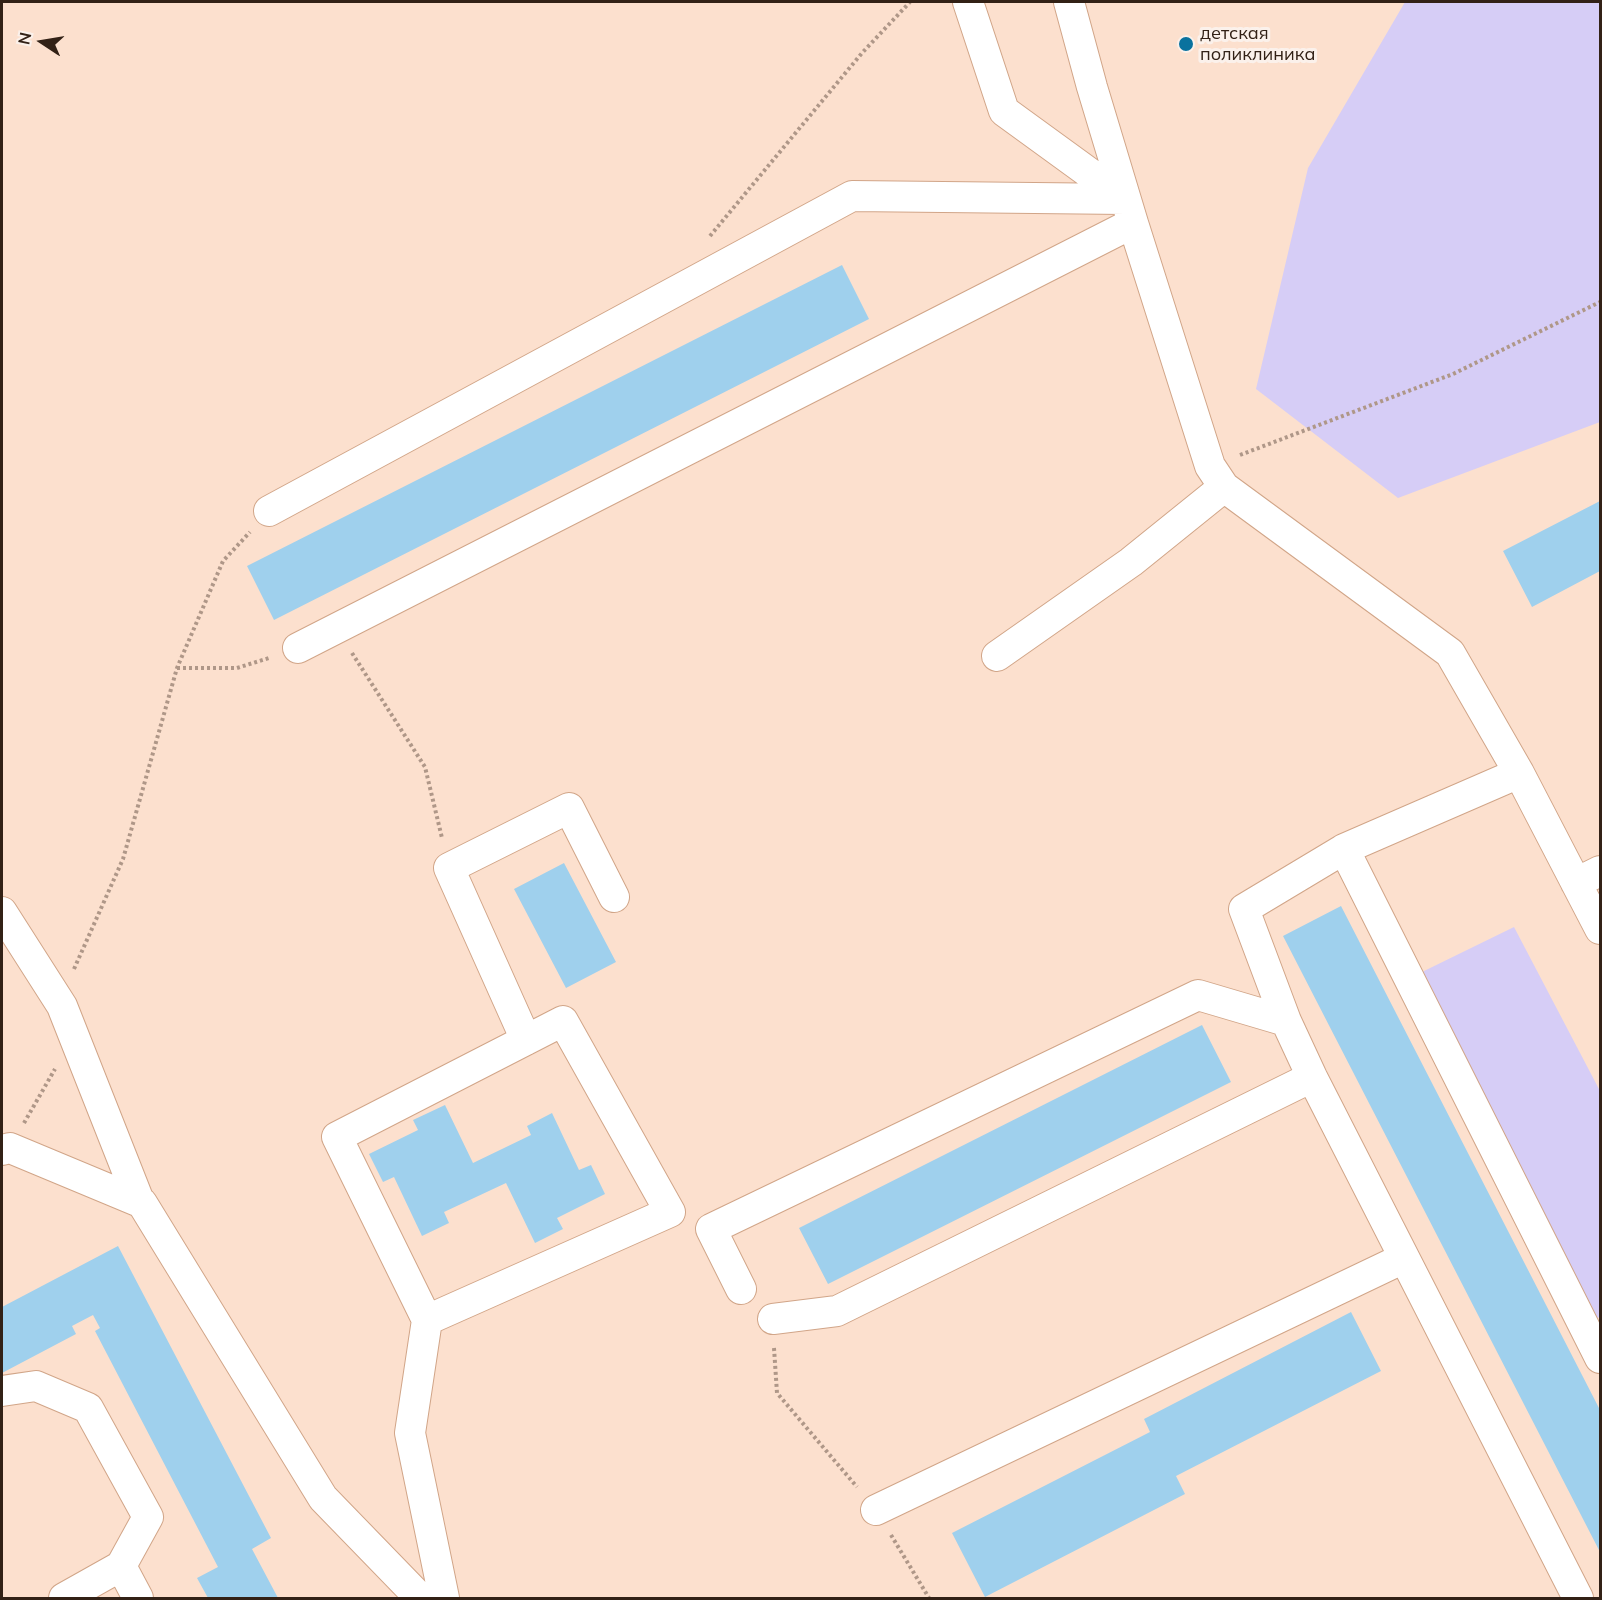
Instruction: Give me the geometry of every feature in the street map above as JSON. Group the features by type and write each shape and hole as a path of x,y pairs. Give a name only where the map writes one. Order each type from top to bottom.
{"street":[{"path":"1069,2 1129,211 1217,476 1450,653 1519,773 1588,877 1600,929"},
{"path":"968,5 1004,111 1129,211"},
{"path":"269,512 852,196 1129,211"},
{"path":"298,648 1129,211"},
{"path":"997,656 1131,562 1217,476"},
{"path":"1519,773 1344,849 1244,909 1286,1021 1312,1077 1578,1599"},
{"path":"526,1040 448,868 569,808 614,897"},
{"path":"1344,849 1600,1358"},
{"path":"2,912 59,1001 139,1201"},
{"path":"711,1228 1198,995 1286,1021"},
{"path":"444,1599 410,1433 427,1320 337,1137 563,1021 670,1212 711,1228 741,1289"},
{"path":"773,1319 837,1311 1312,1077"},
{"path":"6,1149 142,1203 322,1498 420,1599"},
{"path":"427,1320 670,1212"},
{"path":"876,1510 1404,1258"},
{"path":"2,1390 36,1386 88,1408 148,1517 121,1566 64,1599"},
{"path":"121,1566 138,1599"}],"path":[{"path":"705,242 862,53 910,2"},
{"path":"1217,476 1453,374 1600,302"},
{"path":"59,1001 123,859 177,668 223,561 269,512"},
{"path":"337,628 425,767 448,868"},
{"path":"177,668 237,668 298,648"},
{"path":"6,1149 54,1070 55,1058"},
{"path":"773,1319 777,1394 876,1510 929,1599"}],"shaded area":[{"path":"1405,2 1600,2 1600,422 1398,498 1256,389 1308,168"},
{"path":"1514,927 1600,1091 1600,1317 1597,1318 1422,972"}],"building":[{"path":"842,265 869,319 274,620 247,566"},
{"path":"1600,501 1600,571 1532,607 1503,551"},
{"path":"564,863 616,962 566,988 514,889"},
{"path":"1341,906 1600,1410 1600,1552 1283,936"},
{"path":"1202,1025 1231,1082 828,1284 799,1228"},
{"path":"445,1105 473,1163 531,1135 527,1126 552,1113 579,1170 591,1165 605,1194 557,1218 563,1229 535,1243 506,1183 444,1212 449,1223 422,1236 394,1177 383,1182 369,1154 418,1130 413,1120"},
{"path":"118,1246 271,1538 252,1549 278,1598 208,1598 197,1578 218,1567 95,1331 100,1328 93,1315 72,1326 76,1334 2,1373 2,1307"},
{"path":"1351,1312 1381,1371 1176,1476 1185,1494 985,1597 952,1533 1150,1432 1144,1419"}],"place":[{"name":"детская поликлиника","path":"1186,44"}]}
